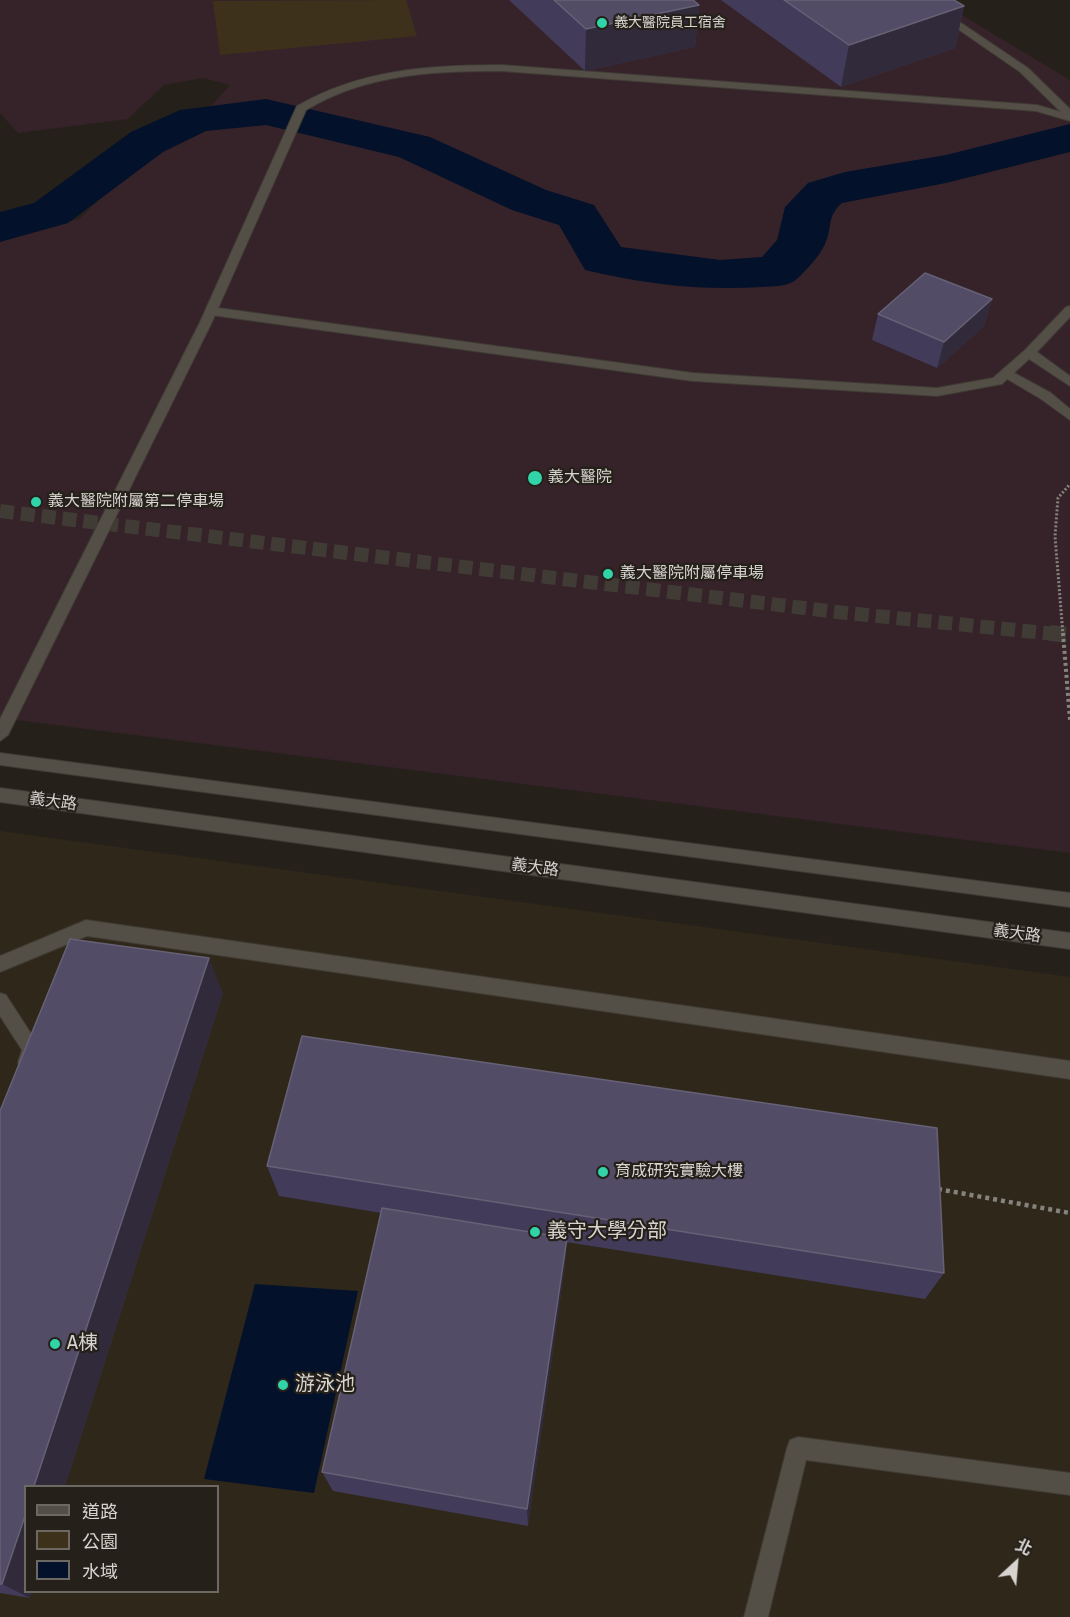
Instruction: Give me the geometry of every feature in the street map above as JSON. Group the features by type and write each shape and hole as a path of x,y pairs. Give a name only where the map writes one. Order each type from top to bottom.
{"street":[{"path":"921,0 1024,70 1070,116"},
{"path":"0,735 211,311 301,108 322,93 386,76 447,68 502,68 1037,108 1070,116"},
{"path":"211,311 693,377 937,392 997,381 1029,353 1070,310"},
{"path":"1029,353 1070,382"},
{"path":"1007,373 1046,396 1070,416"},
{"path":"0,759 1070,900"},
{"name":"義大路","path":"0,795 1070,941"},
{"path":"0,964 86,928 1070,1070"},
{"path":"0,1001 32,1049 20,1080"},
{"path":"756,1617 798,1448 1070,1484"}],"path":[{"path":"1070,484 1058,498 1055,536 1070,720"},
{"path":"931,1188 1070,1213"}],"shaded area":[{"name":"義大醫院","path":"0,0 937,0 1070,80 1070,853 0,718 0,238 79,219 141,159 184,136 230,85 203,78 164,85 128,119 18,133 0,113"},
{"name":"義守大學分部","path":"0,831 1070,977 1070,1617 0,1617"}],"green space":[{"path":"406,0 417,36 220,55 213,1"}],"water":[{"name":"游泳池","path":"255,1284 358,1291 314,1493 204,1479"}],"building":[{"path":"554,0 693,0 699,5 586,29"},
{"path":"784,0 954,0 964,6 849,45"},
{"path":"925,273 992,299 944,342 878,314"},
{"name":"A棟","path":"70,939 209,958 34,1485 24,1485 24,1519 2,1584 0,1584 0,1111"},
{"name":"育成研究實驗大樓","path":"302,1036 937,1128 944,1273 267,1166"},
{"path":"382,1208 567,1238 527,1509 322,1472"}],"waterway":[{"path":"0,227 51,213 147,142 196,119 266,112 414,147 529,200 577,215 603,259 652,268 720,275 777,271 801,243 809,207 825,193 845,186 946,169 1070,138"}],"tunnel":[{"path":"0,511 837,612 1065,635"},
{"path":"1050,633 1070,635"}],"place":[{"name":"義大醫院員工宿舍","path":"602,23"},
{"name":"義大醫院","path":"535,478"},
{"name":"義大醫院附屬第二停車場","path":"36,502"},
{"name":"義大醫院附屬停車場","path":"608,574"},
{"name":"育成研究實驗大樓","path":"603,1172"},
{"name":"義守大學分部","path":"535,1232"},
{"name":"A棟","path":"55,1344"},
{"name":"游泳池","path":"283,1385"}]}
